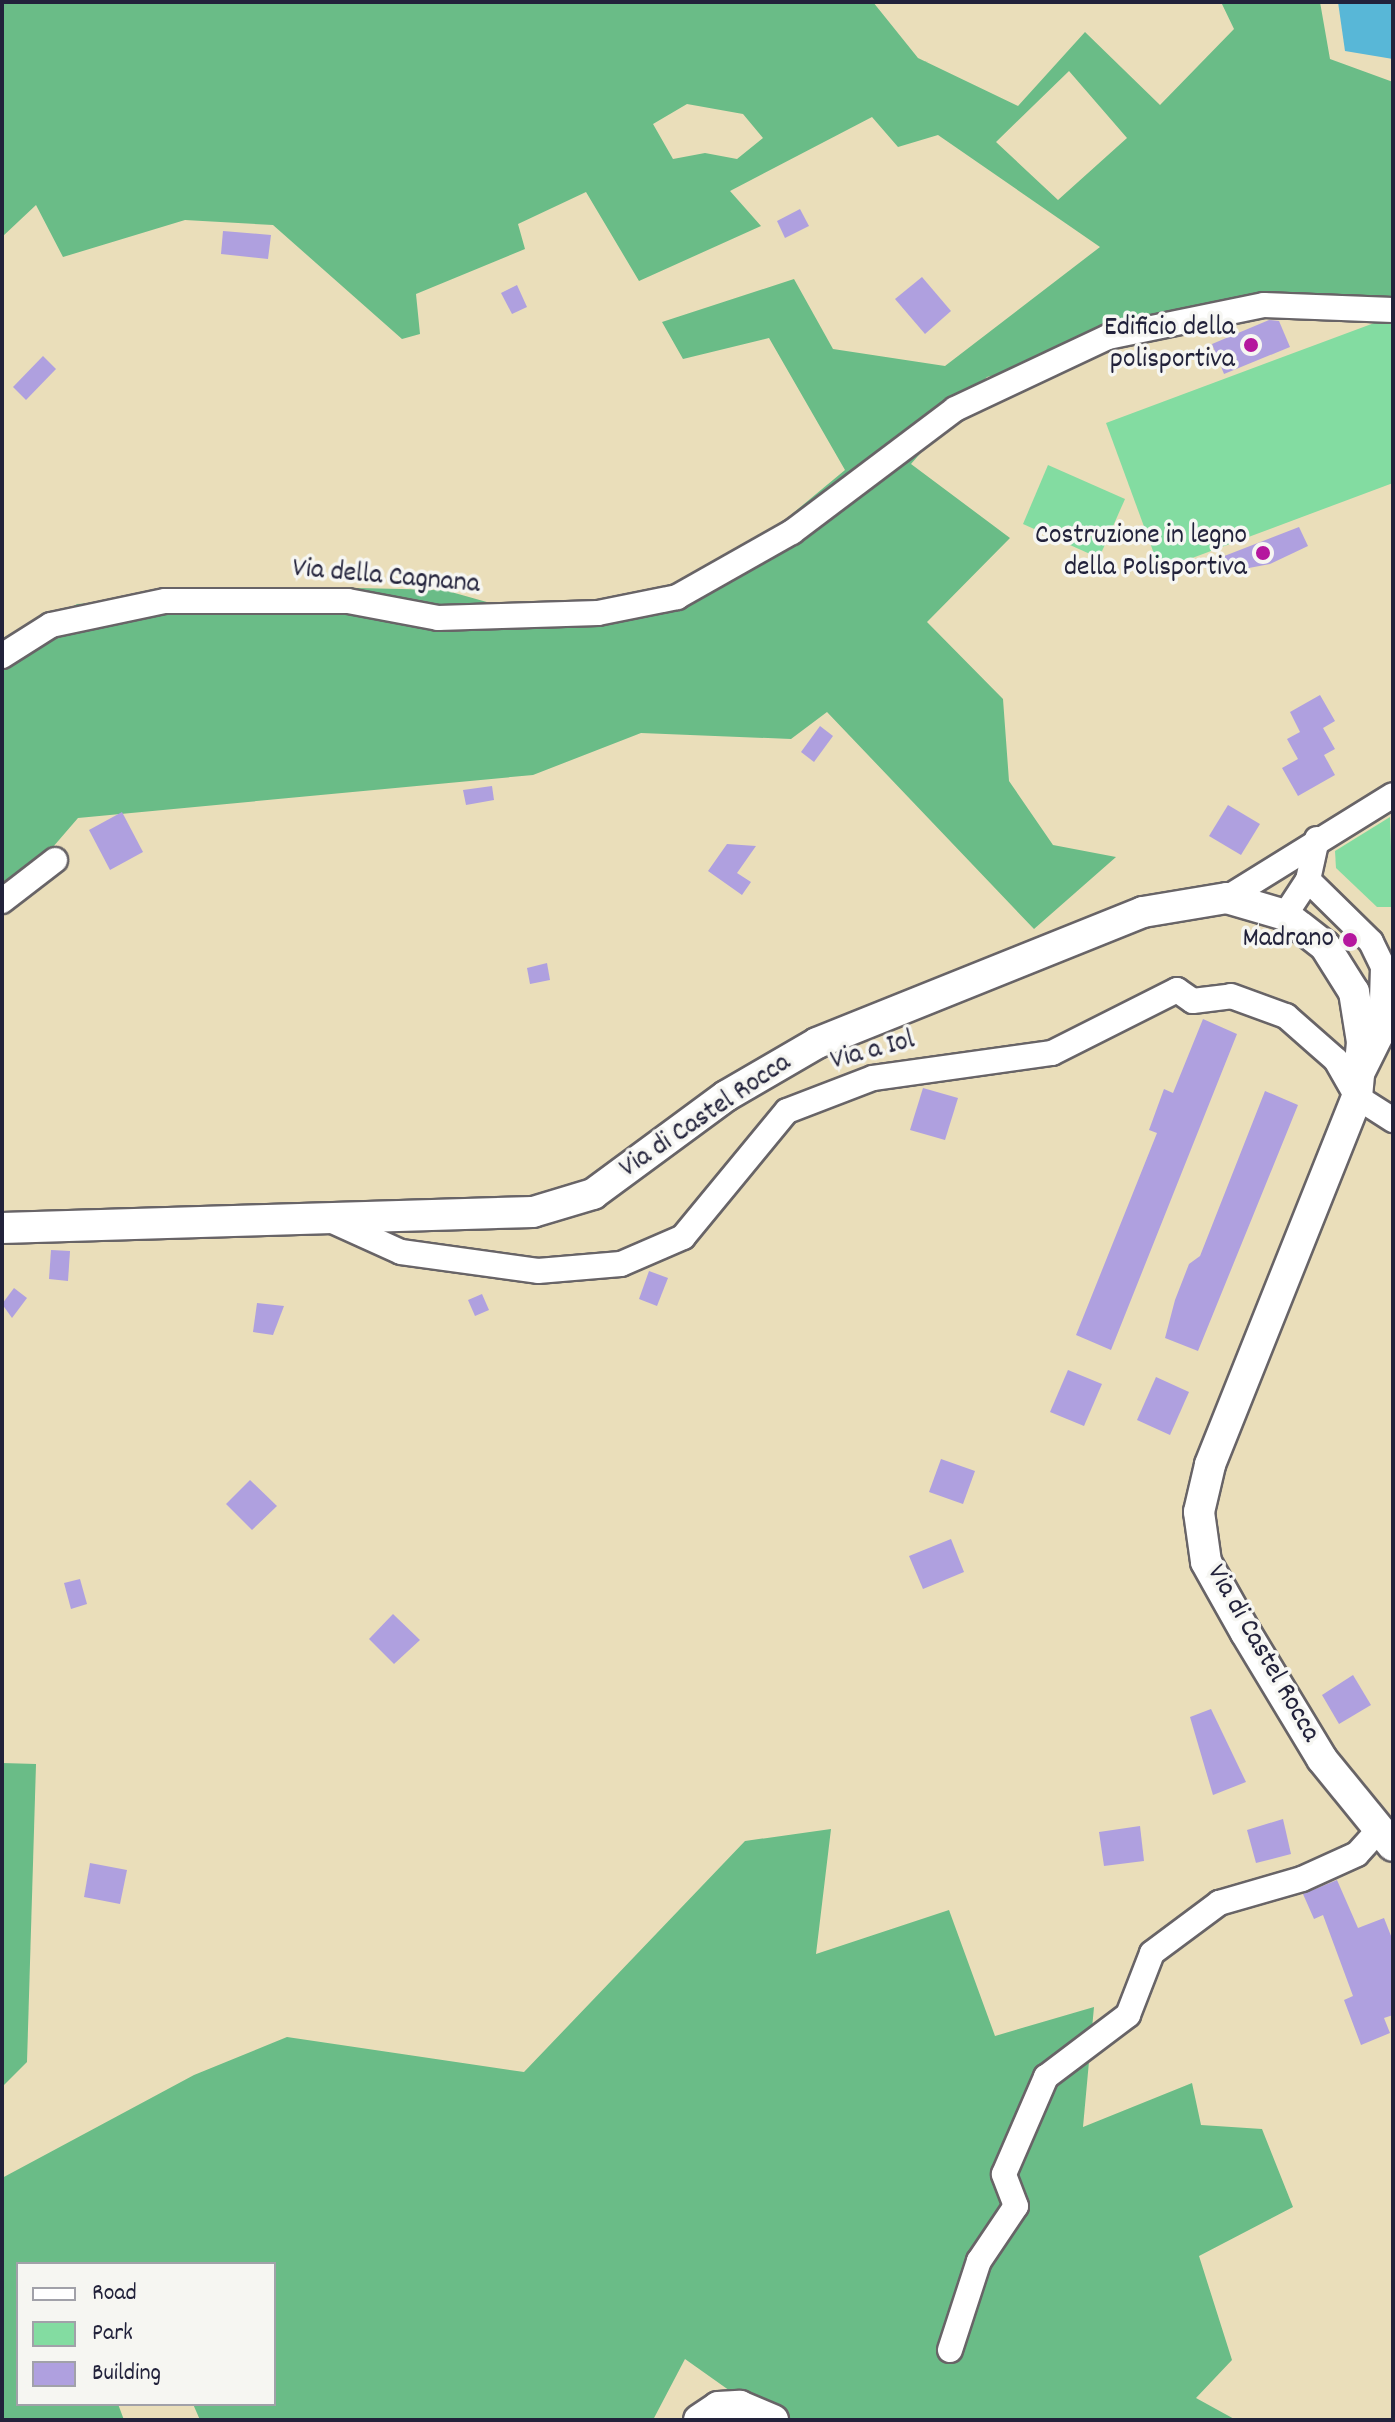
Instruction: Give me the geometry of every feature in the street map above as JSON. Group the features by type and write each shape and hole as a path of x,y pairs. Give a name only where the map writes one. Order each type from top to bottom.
{"main road":[{"name":"Via di Castel Rocca","path":"2,1228 533,1212 593,1194 726,1096 817,1043 1143,912 1227,898 1285,915 1325,946 1354,992 1358,1090 1210,1465 1199,1512 1206,1562 1322,1759 1385,1839"},
{"path":"699,2420 718,2407 740,2406 773,2420"}],"street":[{"name":"Via della Cagnana","path":"2,656 51,625 165,601 348,601 438,618 598,613 677,597 792,532 955,409 1108,337 1264,305 1393,310"},
{"path":"1227,898 1317,839 1393,795"},
{"path":"1285,915 1308,880 1317,839"},
{"path":"2,901 55,860"},
{"name":"Via di Castel Rocca","path":"1308,880 1371,942 1383,967 1381,1036 1358,1090"},
{"name":"Via a Iol","path":"326,1218 401,1252 538,1271 621,1264 683,1237 787,1111 873,1078 1052,1053 1177,990 1193,1001 1231,996 1286,1016 1336,1060 1358,1090"},
{"path":"1358,1090 1393,1120"},
{"path":"950,2350 979,2261 1016,2206 1004,2174 1046,2077 1128,2015 1152,1953 1219,1903 1302,1879 1385,1839"}],"green space":[{"path":"2,2 873,2 918,58 1018,106 1085,32 1160,105 1234,29 1221,2 1320,2 1330,59 1393,82 1393,305 1282,309 987,377 911,464 1010,538 927,622 1003,699 1009,781 1053,845 1116,857 1034,929 827,712 791,739 641,733 533,775 78,818 2,906 2,648 77,604 315,587 444,590 565,624 692,597 845,470 769,338 683,359 662,322 794,279 833,349 945,366 1100,247 938,135 898,147 872,117 730,191 761,226 639,281 586,192 518,224 525,249 416,294 420,334 402,339 273,225 185,220 63,257 36,205 2,237","holes":["1069,71 1127,138 1058,200 996,142","687,104 743,114 763,138 737,159 705,153 673,159 653,124"]},
{"path":"1393,316 1393,483 1160,570 1106,423"},
{"path":"1048,465 1125,499 1099,558 1023,524"},
{"path":"1390,817 1393,907 1377,907 1336,868 1335,851"},
{"path":"2,1763 36,1764 27,2062 2,2087"},
{"path":"831,1829 816,1954 949,1910 995,2036 1094,2007 1083,2127 1192,2083 1201,2125 1262,2129 1293,2207 1199,2256 1232,2360 1196,2398 1236,2420 771,2420 685,2359 653,2420 200,2420 194,2406 276,2406 276,2262 16,2262 16,2406 119,2406 124,2420 2,2420 2,2178 194,2075 287,2037 524,2072 745,1841"}],"water":[{"path":"1338,2 1393,2 1393,59 1345,51"}],"building":[{"path":"800,209 809,226 785,238 777,221"},
{"path":"223,231 271,235 268,259 221,254"},
{"path":"922,277 951,311 925,334 895,299"},
{"path":"517,285 527,307 512,314 501,293"},
{"name":"Edificio della polisportiva","path":"1269,320 1279,321 1290,347 1224,374 1212,344"},
{"path":"43,356 56,369 26,400 13,387"},
{"name":"Costruzione in legno della Polisportiva","path":"1299,527 1308,546 1270,564 1217,574 1214,560"},
{"path":"1320,695 1335,721 1323,728 1335,749 1324,755 1335,775 1298,796 1282,768 1298,759 1287,739 1300,732 1290,712"},
{"path":"820,726 833,736 814,762 801,752"},
{"path":"492,786 494,800 466,805 463,790"},
{"path":"1228,805 1260,824 1241,855 1209,836"},
{"path":"122,812 143,852 110,870 89,830"},
{"path":"727,844 756,846 737,873 751,882 742,895 708,871"},
{"path":"547,963 550,980 530,984 527,968"},
{"path":"1203,1019 1237,1034 1111,1350 1076,1335 1157,1133 1149,1130 1164,1089 1173,1093"},
{"path":"923,1088 958,1098 945,1140 910,1130"},
{"path":"1265,1091 1298,1105 1198,1351 1165,1338 1189,1264 1200,1256"},
{"path":"51,1250 70,1251 68,1281 49,1279"},
{"path":"649,1271 668,1278 657,1306 639,1299"},
{"path":"14,1288 27,1298 12,1318 2,1304"},
{"path":"482,1294 489,1310 475,1316 468,1300"},
{"path":"257,1303 284,1306 273,1335 253,1332"},
{"path":"1068,1370 1102,1384 1084,1426 1050,1412"},
{"path":"1156,1377 1189,1392 1170,1435 1137,1420"},
{"path":"941,1459 975,1471 963,1504 929,1492"},
{"path":"250,1480 277,1506 252,1530 226,1504"},
{"path":"951,1539 964,1572 923,1589 909,1556"},
{"path":"80,1579 87,1604 71,1609 64,1583"},
{"path":"393,1614 420,1640 394,1664 369,1639"},
{"path":"1353,1675 1371,1705 1339,1724 1322,1695"},
{"path":"1211,1709 1246,1782 1213,1795 1190,1717"},
{"path":"1283,1819 1291,1854 1256,1863 1247,1830"},
{"path":"1140,1826 1144,1861 1104,1866 1099,1832"},
{"path":"90,1863 127,1870 120,1904 84,1897"},
{"path":"1337,1880 1358,1928 1384,1918 1393,1941 1393,2015 1384,2018 1390,2033 1361,2045 1344,2000 1353,1996 1323,1915 1314,1919 1303,1894"}],"place":[{"name":"Edificio della polisportiva","path":"1251,345"},
{"name":"Costruzione in legno della Polisportiva","path":"1263,553"},
{"name":"Madrano","path":"1350,940"}]}
